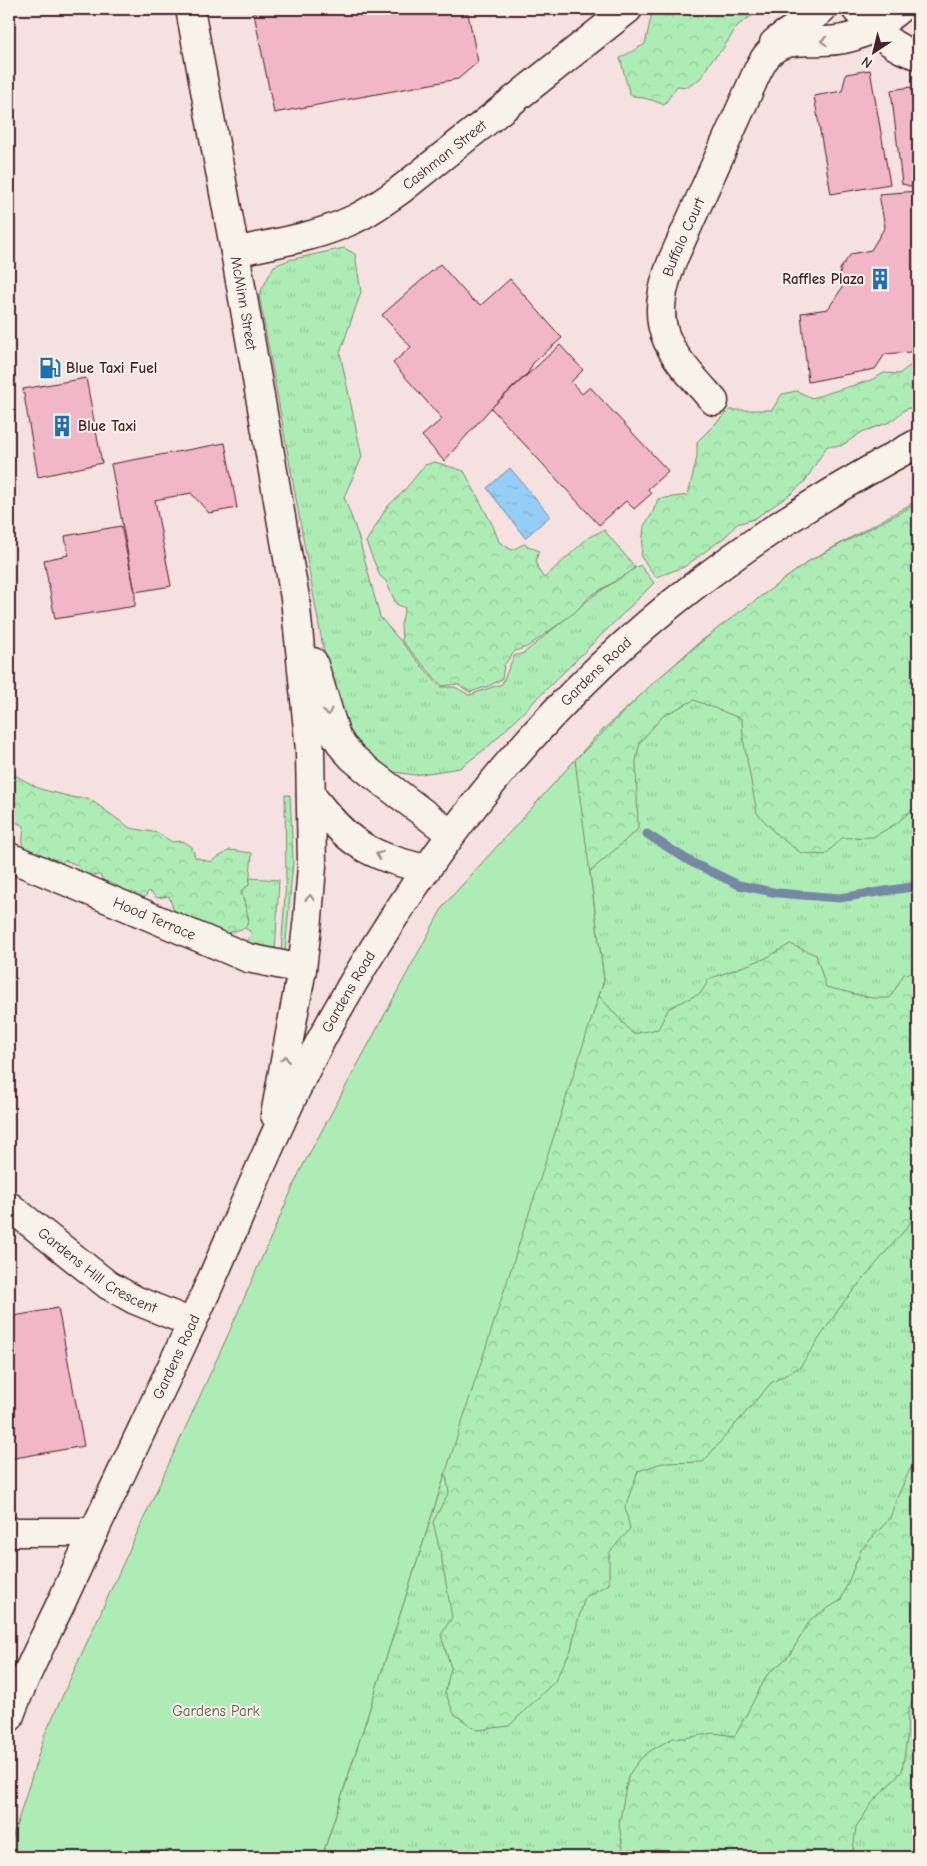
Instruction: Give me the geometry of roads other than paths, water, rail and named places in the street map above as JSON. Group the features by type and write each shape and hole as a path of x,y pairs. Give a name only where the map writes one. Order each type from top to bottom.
{"street":[{"name":"McMinn Street","path":"190,9 235,252 295,598"},
{"name":"Cashman Street","path":"235,252 331,229 351,221 378,206 628,9"},
{"name":"Buffalo Court","path":"714,401 676,358 662,328 662,298 665,279 767,58 768,51 780,38 793,28 809,21 822,9"},
{"path":"856,9 891,44 918,55"},
{"path":"767,58 794,42 854,38 874,29 899,9"},
{"name":"Gardens Road","path":"9,1718 192,1323 272,1141 332,1019 381,936 425,869 451,834 543,724 588,679 692,587 800,512 868,470 918,443"},
{"path":"272,1141 276,1109 302,970 312,866 310,750 295,598"},
{"path":"295,598 329,716 336,736 343,748 372,774 451,834"},
{"path":"311,795 346,836 360,846 398,862 425,869"},
{"name":"Hood Terrace","path":"9,857 248,958 302,970"},
{"name":"Gardens Hill Crescent","path":"9,1206 108,1285 135,1300 192,1323"},
{"path":"9,1532 94,1532"}],"water":[{"path":"510,468 550,516 525,538 487,488"}],"waterway":[{"path":"647,834 691,862 739,885 778,893 839,898 918,886"}],"place":[{"name":"Raffles Plaza","path":"880,279"},
{"name":"Blue Taxi Fuel","path":"50,368"},
{"name":"Blue Taxi","path":"62,426"}],"park label":[{"name":"Gardens Park","path":"216,1711"}]}
